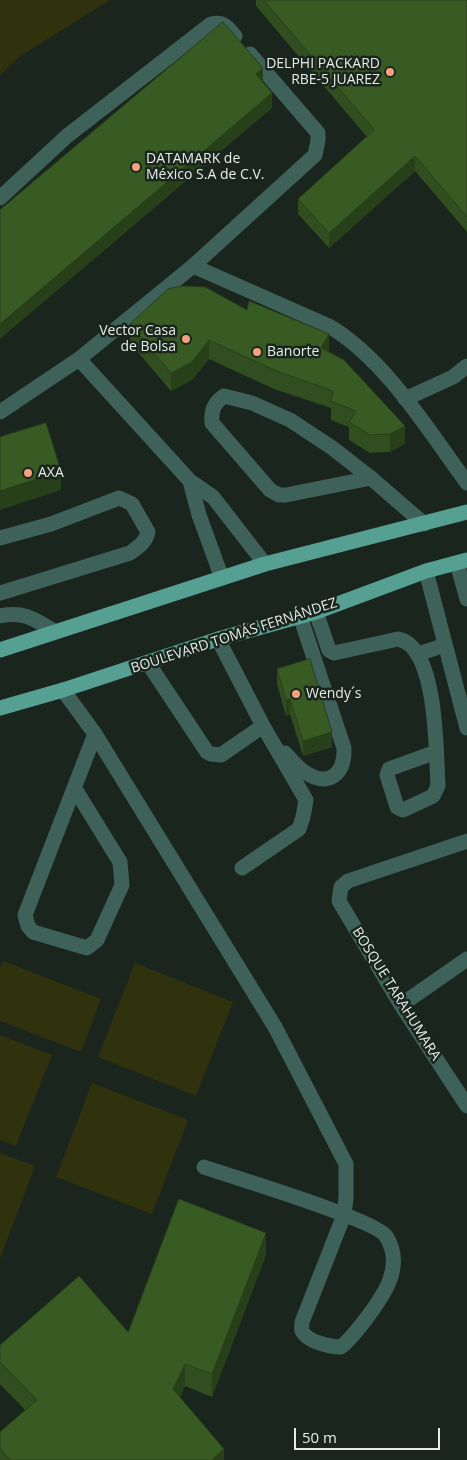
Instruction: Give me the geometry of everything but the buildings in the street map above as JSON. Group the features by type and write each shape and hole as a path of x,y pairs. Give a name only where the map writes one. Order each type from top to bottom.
{"main road":[{"path":"0,650 265,564 467,512"},
{"name":"BOULEVARD TOMÁS FERNÁNDEZ","path":"0,708 63,690 218,639 316,612 426,571 462,561"}],"street":[{"path":"0,198 67,136 211,24 217,22 223,23 318,133 315,155 193,266 79,359 0,412"},
{"path":"193,266 329,326 345,336 372,361 405,399 467,483"},
{"path":"79,359 190,481 213,497 265,564"},
{"path":"405,399 453,377 467,366"},
{"path":"371,478 286,496 279,495 270,490 212,423 211,414 216,402 224,396 252,403 290,420 331,447 371,478 424,524"},
{"path":"190,481 199,514 222,578"},
{"path":"0,538 51,524 119,498 132,504 148,532 147,538 130,552 0,593"},
{"path":"462,561 467,599"},
{"path":"426,571 445,645 463,695 467,728"},
{"path":"316,612 328,650 334,654 398,639 408,642 418,654 429,686 434,712 436,752"},
{"path":"0,616 20,614 30,617 54,631"},
{"path":"266,732 302,770 313,777 325,779 333,777 339,772 344,760 344,748 300,616"},
{"path":"218,639 266,732 306,800 304,817 298,829 242,868"},
{"path":"418,654 445,645"},
{"path":"148,663 207,752 221,756 266,732"},
{"path":"63,690 95,734 275,1027 346,1164 344,1214 302,1322 302,1332 308,1338 330,1347 341,1347 350,1340 384,1295 391,1281 393,1255 385,1235 372,1226 344,1214 204,1167"},
{"path":"74,788 120,862 122,876 122,885 97,940 87,948 33,932 28,926 25,915 74,788 95,734"},
{"name":"BOSQUE TARAHUMARA","path":"467,841 348,881 341,887 339,901 401,1005 467,1106"},
{"path":"401,1005 467,959"}],"green space":[{"path":"0,0 110,0 22,55 0,75"},
{"path":"3,961 101,999 81,1052 0,1021 0,968"},
{"path":"135,963 233,1002 196,1096 98,1057"},
{"path":"0,1035 52,1055 16,1146 0,1140"},
{"path":"92,1083 188,1120 152,1214 56,1177"},
{"path":"0,1153 35,1166 0,1259"}],"place":[{"name":"DELPHI PACKARD RBE-5 JUAREZ","path":"390,72"},
{"name":"DATAMARK de México S.A de C.V.","path":"136,167"},
{"name":"Vector Casa de Bolsa","path":"186,339"},
{"name":"Banorte","path":"257,352"},
{"name":"AXA","path":"28,473"},
{"name":"Wendy´s","path":"296,694"}]}
